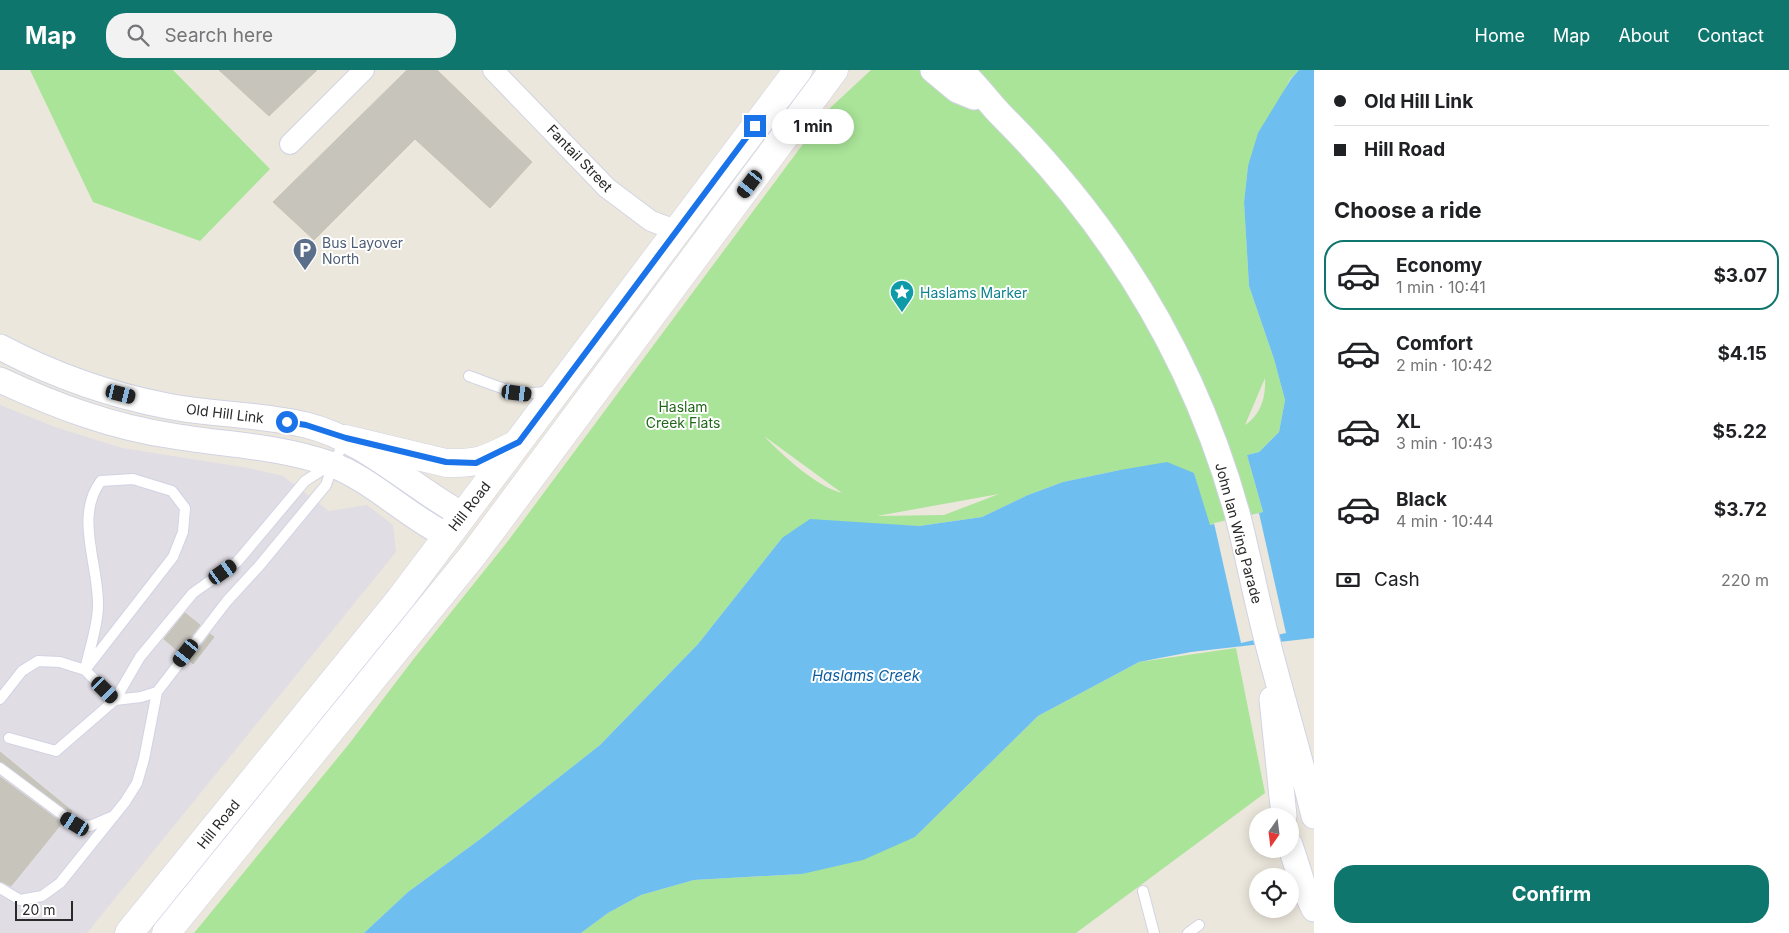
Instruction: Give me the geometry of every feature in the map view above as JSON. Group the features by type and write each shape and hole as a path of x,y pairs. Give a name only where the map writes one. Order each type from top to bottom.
{"main road":[{"name":"Hill Road","path":"129,933 400,598 798,70"},
{"name":"Hill Road","path":"166,933 473,555 834,70"},
{"path":"678,231 716,229"},
{"path":"346,438 446,462 460,463 476,463 519,442"},
{"name":"Old Hill Link","path":"463,514 490,532"},
{"path":"446,535 473,555"}],"street":[{"path":"290,144 364,70"},
{"name":"Fantail Street","path":"493,70 607,188 651,220 678,231"},
{"name":"John Ian Wing Parade","path":"933,70 957,90 992,106"},
{"name":"John Ian Wing Parade","path":"960,70 1063,180 1101,230 1155,313 1184,369 1205,418 1237,513 1267,640 1296,742 1314,816"},
{"name":"Old Hill Link","path":"0,347 70,378 121,394 168,406 306,425 346,438 440,502 463,514"},
{"path":"0,380 83,415 131,429 293,452 333,464 380,492 424,524 446,535"},
{"name":"John Ian Wing Parade","path":"1267,640 1283,808"},
{"path":"1294,858 1303,885 1314,909"}],"lane":[{"path":"469,376 517,393 533,395 560,388"},
{"path":"0,888 20,900 42,896 60,883 114,815 137,784 157,692 227,601 326,485 333,464 346,438"},
{"path":"10,738 56,751 115,700 140,657 193,593 237,562 305,481 333,464"},
{"path":"133,479 172,492 185,508 184,532 173,557 85,670 98,606 88,518 92,492 101,481 133,479"},
{"path":"266,528 280,541"},
{"path":"237,562 251,574"},
{"path":"0,700 22,671 38,661 60,662 85,670 115,700"},
{"path":"115,700 141,697 157,692"},
{"path":"0,768 75,824 90,826 114,815"},
{"path":"1143,891 1154,933"},
{"path":"1188,933 1199,925"}],"shaded area":[{"path":"0,405 55,427 122,448 249,468 283,476 329,511 367,505 393,525 396,552 87,933 0,933"}],"green space":[{"path":"30,70 173,70 270,169 200,241 93,202"},
{"name":"Haslam Creek Flats","path":"871,70 1299,70 1290,79 1248,166 1244,202 1249,286 1274,359 1285,400 1279,432 1259,452 1247,455 1263,512 1209,525 1194,473 1120,470 1063,482 1028,495 982,517 919,526 871,525 782,538 698,644 600,745 483,837 408,892 364,933 194,933 349,744 412,661 508,541 829,109","holes":["1265,378 1265,392 1259,411 1245,425","764,436 842,493 822,484 790,461","999,494 944,515 877,516"]},
{"path":"1236,648 1265,793 1076,933 581,933 608,913 641,895 694,880 802,874 915,837 1038,716 1139,662"}],"water":[{"name":"Haslams Creek","path":"1299,70 1314,70 1314,638 1191,652 1139,662 1038,716 915,837 863,860 802,874 694,880 641,895 608,913 581,933 364,933 408,892 483,837 600,745 698,644 782,538 810,519 919,526 982,517 1028,495 1063,482 1167,462 1194,473 1210,525 1263,512 1247,455 1259,452 1279,432 1285,400 1274,359 1249,286 1244,202 1248,166 1258,133 1291,79"}],"pier":[{"path":"1259,513 1286,633 1241,643 1214,523"}],"building":[{"path":"219,70 317,70 269,116"},
{"path":"407,70 437,70 532,162 490,208 415,139 314,240 273,202"},
{"path":"185,613 200,625 179,652 164,639"},
{"path":"210,634 214,637 193,664 190,661"},
{"path":"0,752 72,811 71,813 0,761"},
{"path":"0,777 62,823 11,886 0,881"}],"place":[{"name":"Bus Layover North","path":"305,271"},
{"name":"Haslams Marker","path":"902,313"}],"route":[{"path":"287,422 306,425 346,438 446,462 476,463 490,458 519,442 755,126"}]}
